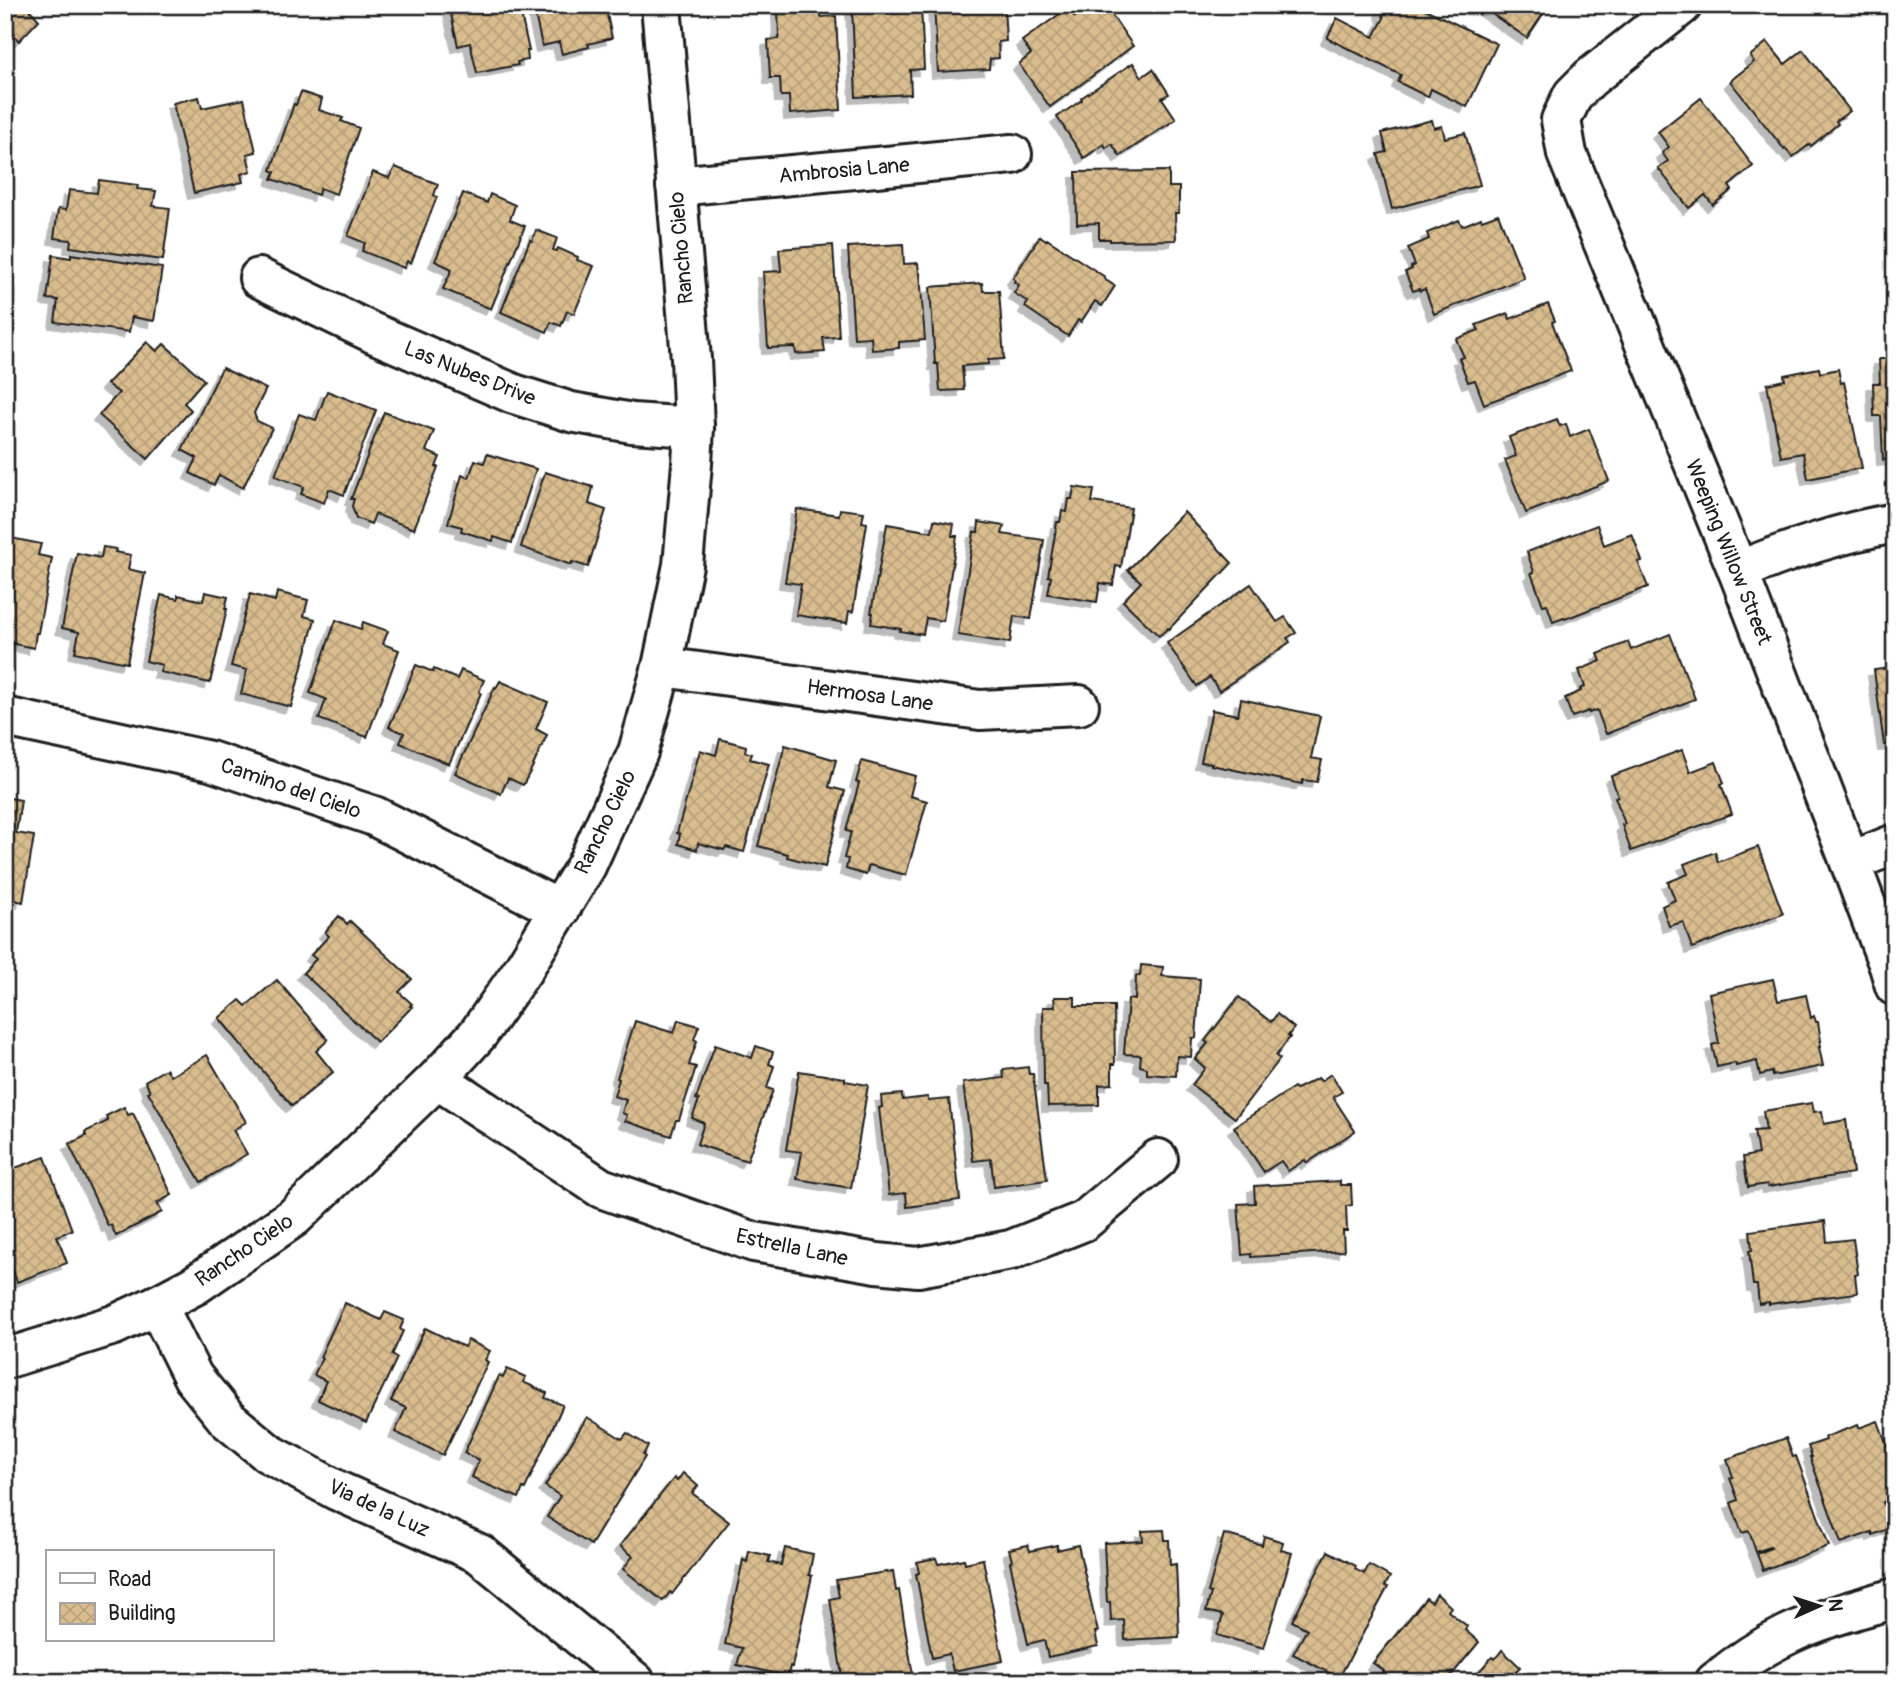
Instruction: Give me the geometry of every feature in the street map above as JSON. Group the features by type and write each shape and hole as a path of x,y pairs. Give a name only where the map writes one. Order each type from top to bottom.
{"street":[{"name":"Rancho Cielo","path":"5,1359 114,1325 158,1304 195,1285 294,1217 437,1079 478,1034 522,971 586,866 638,752 662,667 682,565 692,464 694,427 691,359 661,5"},
{"name":"Weeping Willow Street","path":"1682,5 1573,94 1561,120 1567,154 1738,571 1895,986"},
{"name":"Ambrosia Lane","path":"676,186 1012,154"},
{"name":"Las Nubes Drive","path":"259,278 373,333 514,394 571,412 632,423 694,427"},
{"path":"1738,571 1790,550 1854,530 1895,523"},
{"name":"Hermosa Lane","path":"662,667 980,710 1079,705"},
{"name":"Camino del Cielo","path":"5,717 211,761 374,816 560,910"},
{"path":"1850,862 1895,844"},
{"name":"Estrella Lane","path":"437,1079 601,1188 754,1242 877,1264 918,1267 1011,1250 1083,1221 1158,1159"},
{"name":"Via de la Luz","path":"158,1304 193,1377 227,1419 268,1453 338,1490 480,1554 635,1682"},
{"path":"1715,1682 1788,1634 1843,1613 1895,1598"}],"building":[{"path":"5,5 35,5 30,10 39,20 19,41 13,35 5,43"},
{"path":"451,5 519,5 529,51 528,60 517,62 518,65 477,73 470,43 458,46"},
{"path":"533,5 605,5 612,38 562,54 559,42 542,46"},
{"path":"921,5 924,69 910,70 911,94 856,97 852,6"},
{"path":"934,5 1004,5 1006,41 998,42 999,58 990,59 989,69 938,72"},
{"path":"1091,5 1105,5 1133,46 1050,107 1019,64 1031,54 1022,41 1068,8 1075,17"},
{"path":"1380,5 1417,5 1497,44 1467,107 1431,89 1428,97 1398,82 1401,75 1327,38 1337,18 1374,37 1384,18"},
{"path":"1479,5 1549,5 1527,38"},
{"path":"820,7 821,17 836,16 841,110 790,114 789,96 781,96 780,78 770,78 768,40 779,39 778,9"},
{"path":"1767,42 1785,64 1803,50 1850,111 1811,146 1793,157 1730,81 1754,62 1750,56"},
{"path":"1133,63 1142,77 1153,69 1169,94 1162,98 1176,119 1120,156 1112,144 1106,148 1104,144 1084,158 1057,117"},
{"path":"301,92 322,99 319,110 343,118 341,121 359,128 336,194 320,188 318,195 272,179 275,172 271,170 294,104 296,105"},
{"path":"199,97 202,108 244,99 256,152 247,154 251,171 241,174 243,182 194,193 173,103"},
{"path":"1701,98 1753,166 1729,186 1732,190 1713,205 1705,195 1689,208 1658,168 1668,161 1662,153 1669,147 1658,132"},
{"path":"1432,120 1434,128 1442,126 1445,138 1465,133 1480,185 1392,209 1378,154 1387,152 1382,133"},
{"path":"395,167 438,184 434,195 437,197 411,263 407,261 404,268 362,251 365,243 348,236 373,172 389,178"},
{"path":"1169,171 1169,187 1179,187 1179,213 1175,213 1176,240 1110,241 1099,239 1099,223 1077,224 1076,172"},
{"path":"99,180 138,185 137,189 156,191 153,206 170,208 163,260 70,247 71,240 54,238 58,209 66,210 69,190 97,193"},
{"path":"463,193 487,203 490,194 515,205 510,220 525,226 491,309 443,289 452,269 435,261"},
{"path":"1498,214 1524,278 1434,314 1425,289 1413,291 1405,272 1415,265 1408,248 1429,239 1427,233 1459,220 1462,226"},
{"path":"536,230 557,238 553,250 557,251 558,248 578,257 577,260 594,266 574,314 567,311 561,326 551,322 547,332 501,312"},
{"path":"1040,236 1115,286 1102,306 1095,301 1068,336 1025,307 1028,302 1014,293 1019,285 1013,278"},
{"path":"903,244 904,264 918,263 925,340 899,342 899,348 872,350 871,337 854,338 848,247"},
{"path":"833,245 839,337 823,338 825,352 796,354 795,347 768,348 763,272 781,271 779,249"},
{"path":"71,254 162,268 154,321 132,317 129,332 55,322 58,300 47,299 53,255 71,258"},
{"path":"982,283 983,291 999,291 1004,359 988,360 988,364 962,366 964,390 940,391 938,364 935,364 930,287"},
{"path":"1548,304 1571,371 1484,404 1475,380 1468,382 1459,358 1464,357 1456,339 1479,330 1476,325 1508,313 1510,319"},
{"path":"147,342 157,351 164,344 204,380 184,403 191,410 148,459 99,415 119,393 107,384"},
{"path":"1879,359 1895,359 1895,459 1883,460 1881,416 1874,416 1873,383 1880,383"},
{"path":"222,368 266,389 254,413 257,421 272,428 243,488 219,475 214,485 190,473 197,458 182,450"},
{"path":"1819,368 1820,373 1838,369 1841,383 1844,382 1862,468 1808,479 1803,453 1781,457 1767,384 1785,380 1784,375"},
{"path":"327,391 376,410 344,495 329,489 324,503 301,494 304,487 275,476 299,414 316,420"},
{"path":"384,412 434,431 426,451 440,457 438,467 414,529 375,514 371,524 356,518 352,506 354,499 351,499"},
{"path":"1557,419 1560,426 1566,424 1570,437 1589,429 1609,481 1526,513 1505,460 1516,456 1509,437"},
{"path":"487,454 536,469 512,543 494,537 493,541 461,531 462,527 448,523 462,475 469,478 475,460 484,463"},
{"path":"545,472 593,487 589,504 606,510 588,567 572,562 571,565 521,547"},
{"path":"1074,487 1094,490 1092,502 1131,508 1121,567 1116,566 1113,585 1100,583 1097,602 1048,594 1051,577 1048,576 1057,522 1060,522 1062,511 1067,512"},
{"path":"797,509 839,515 840,509 864,512 862,522 867,523 853,612 849,611 847,623 796,615 801,584 785,582"},
{"path":"1184,512 1232,563 1169,629 1159,636 1123,601 1141,582 1128,570"},
{"path":"934,520 954,524 952,536 957,536 943,621 926,618 923,634 871,624 887,524 932,532"},
{"path":"979,522 1004,526 1002,534 1044,540 1031,619 1014,616 1010,643 958,635 974,532 978,532"},
{"path":"1597,525 1604,545 1632,534 1642,561 1638,562 1648,587 1553,622 1547,604 1543,605 1531,573 1534,572 1527,552"},
{"path":"5,531 6,537 41,544 38,555 52,558 34,648 5,642"},
{"path":"103,547 131,555 128,569 145,573 127,663 75,652 79,632 62,628 77,553 101,558"},
{"path":"1251,584 1277,622 1285,617 1296,633 1287,638 1290,642 1219,691 1210,677 1197,686 1167,643"},
{"path":"205,592 228,597 210,683 160,672 162,665 146,661 161,595 178,599 178,595 203,601"},
{"path":"277,592 308,600 304,616 315,619 291,707 241,694 247,670 231,666 250,594 275,601"},
{"path":"336,620 361,629 363,622 388,631 383,644 399,650 367,737 319,719 326,699 310,693"},
{"path":"1670,634 1695,699 1606,734 1597,710 1572,717 1565,698 1585,687 1579,670 1601,661 1598,654 1628,642 1631,650"},
{"path":"1895,662 1895,744 1884,745 1874,670 1891,668 1891,663"},
{"path":"416,665 457,679 461,670 484,680 479,692 481,693 449,764 400,743 404,733 389,727"},
{"path":"500,681 548,702 536,729 547,735 532,768 523,785 508,778 501,794 455,773"},
{"path":"1241,699 1320,716 1311,758 1322,760 1317,782 1303,780 1302,784 1201,762 1212,710 1238,715"},
{"path":"720,739 746,746 745,752 752,754 750,759 769,764 744,852 698,843 697,850 678,844 680,834 677,833 700,750 716,755"},
{"path":"785,745 836,760 829,787 845,791 825,867 758,846"},
{"path":"1682,750 1690,772 1716,762 1732,814 1631,851 1611,776"},
{"path":"862,761 915,776 910,796 927,801 906,875 869,865 866,875 846,869 848,859 844,858 851,832 846,831"},
{"path":"5,797 21,800 16,833 34,836 23,902 5,898"},
{"path":"1758,847 1783,914 1692,948 1683,922 1669,926 1662,906 1675,900 1668,882 1688,874 1684,864 1715,852 1718,862"},
{"path":"339,916 347,924 350,921 412,979 399,992 412,1007 377,1042 303,973 316,959 311,955 329,936 325,932"},
{"path":"1141,965 1163,967 1162,976 1200,979 1196,1038 1192,1038 1191,1057 1177,1056 1176,1076 1147,1074 1147,1068 1140,1066 1141,1055 1124,1054 1128,999 1135,1000 1136,976 1140,976"},
{"path":"1773,979 1778,1001 1806,995 1811,1018 1814,1016 1818,1022 1823,1066 1773,1076 1772,1072 1760,1075 1757,1061 1717,1067 1712,1045 1719,1043 1709,993"},
{"path":"277,980 328,1040 316,1051 333,1072 292,1106 219,1018 240,1000 246,1006"},
{"path":"1054,997 1075,997 1075,1006 1114,1006 1115,1064 1112,1064 1112,1084 1099,1085 1099,1105 1048,1106 1047,1085 1044,1085 1043,1007 1055,1007"},
{"path":"1239,997 1271,1022 1277,1014 1294,1028 1276,1056 1280,1059 1235,1118 1192,1085 1205,1068 1195,1059 1208,1043 1205,1041"},
{"path":"678,1020 699,1026 689,1065 696,1067 671,1136 625,1121 627,1115 622,1113 626,1100 614,1096 635,1021 674,1033"},
{"path":"715,1045 752,1058 756,1046 773,1052 769,1064 774,1066 767,1088 773,1090 747,1161 697,1144 704,1123 692,1118"},
{"path":"207,1055 246,1122 233,1130 247,1154 201,1182 148,1092 150,1091 145,1081 166,1069 171,1076"},
{"path":"1028,1067 1029,1074 1033,1074 1047,1180 994,1187 991,1159 973,1161 963,1083 1004,1078 1003,1070"},
{"path":"799,1071 845,1078 845,1081 868,1085 851,1188 797,1179 802,1152 786,1150"},
{"path":"1331,1074 1342,1092 1333,1097 1355,1131 1307,1163 1305,1160 1288,1171 1281,1161 1264,1172 1234,1127 1294,1087 1296,1089 1318,1078 1321,1081"},
{"path":"902,1094 903,1100 928,1097 928,1101 949,1099 960,1200 907,1207 906,1193 889,1195 879,1108 882,1107 881,1096"},
{"path":"1812,1103 1814,1112 1822,1111 1824,1124 1846,1120 1853,1173 1768,1187 1767,1184 1748,1187 1743,1157 1758,1154 1754,1131 1766,1130 1763,1111"},
{"path":"124,1107 128,1115 133,1113 172,1195 157,1203 162,1212 116,1236 111,1225 108,1226 69,1144 86,1136 85,1132 108,1121 106,1116"},
{"path":"45,1157 72,1230 57,1236 67,1263 17,1282 5,1250 5,1167 7,1171"},
{"path":"1340,1181 1340,1185 1351,1185 1352,1205 1346,1206 1347,1231 1343,1231 1344,1251 1251,1257 1251,1254 1242,1255 1238,1204 1255,1203 1254,1186"},
{"path":"1825,1221 1827,1242 1853,1239 1858,1274 1855,1274 1857,1293 1759,1304 1757,1285 1753,1285 1749,1251 1752,1250 1750,1231"},
{"path":"345,1303 381,1320 385,1312 404,1320 400,1329 403,1331 392,1355 397,1358 366,1423 318,1400 326,1381 314,1375"},
{"path":"425,1328 464,1347 468,1340 490,1351 485,1360 488,1362 443,1455 395,1432 406,1408 391,1401"},
{"path":"507,1369 526,1377 523,1382 547,1393 545,1398 563,1405 519,1498 472,1477 479,1460 464,1453 499,1376 503,1378"},
{"path":"587,1417 622,1439 627,1433 648,1446 643,1455 645,1457 591,1545 547,1517 560,1496 545,1486"},
{"path":"1878,1421 1895,1467 1895,1497 1883,1502 1892,1527 1841,1543 1808,1446 1858,1425 1859,1428"},
{"path":"1786,1438 1793,1457 1796,1456 1829,1546 1763,1570 1757,1554 1771,1548 1756,1552 1749,1531 1742,1533 1731,1503 1738,1500 1727,1459"},
{"path":"683,1473 698,1486 692,1493 729,1522 672,1594 670,1592 663,1601 623,1569 633,1556 620,1546 674,1478 677,1481"},
{"path":"1164,1530 1165,1540 1169,1540 1170,1565 1176,1564 1179,1637 1125,1640 1124,1620 1111,1621 1110,1602 1107,1602 1104,1543 1143,1541 1142,1531"},
{"path":"1224,1534 1262,1545 1264,1536 1283,1542 1281,1550 1292,1553 1264,1648 1217,1635 1223,1615 1206,1611 1211,1593 1208,1592"},
{"path":"1028,1545 1030,1551 1057,1545 1057,1550 1078,1545 1098,1632 1095,1632 1098,1646 1048,1657 1044,1640 1028,1644 1009,1549"},
{"path":"785,1548 813,1554 809,1575 812,1576 788,1676 737,1665 742,1648 725,1644 743,1560 747,1562 749,1551 770,1556 768,1562 781,1565"},
{"path":"1328,1551 1356,1566 1355,1569 1364,1574 1369,1565 1390,1577 1385,1586 1388,1587 1339,1678 1293,1654 1307,1629 1292,1621"},
{"path":"936,1558 938,1564 983,1559 1003,1661 953,1671 949,1654 932,1658 916,1574 919,1573 917,1562"},
{"path":"893,1571 896,1591 899,1590 914,1682 859,1682 858,1674 842,1676 830,1599 839,1597 836,1580"},
{"path":"1437,1594 1451,1607 1448,1611 1467,1626 1465,1630 1479,1642 1446,1682 1375,1682 1384,1671 1373,1663 1426,1598 1431,1602"},
{"path":"1502,1650 1520,1667 1515,1672 1527,1682 1470,1682 1492,1657 1495,1659"}]}
